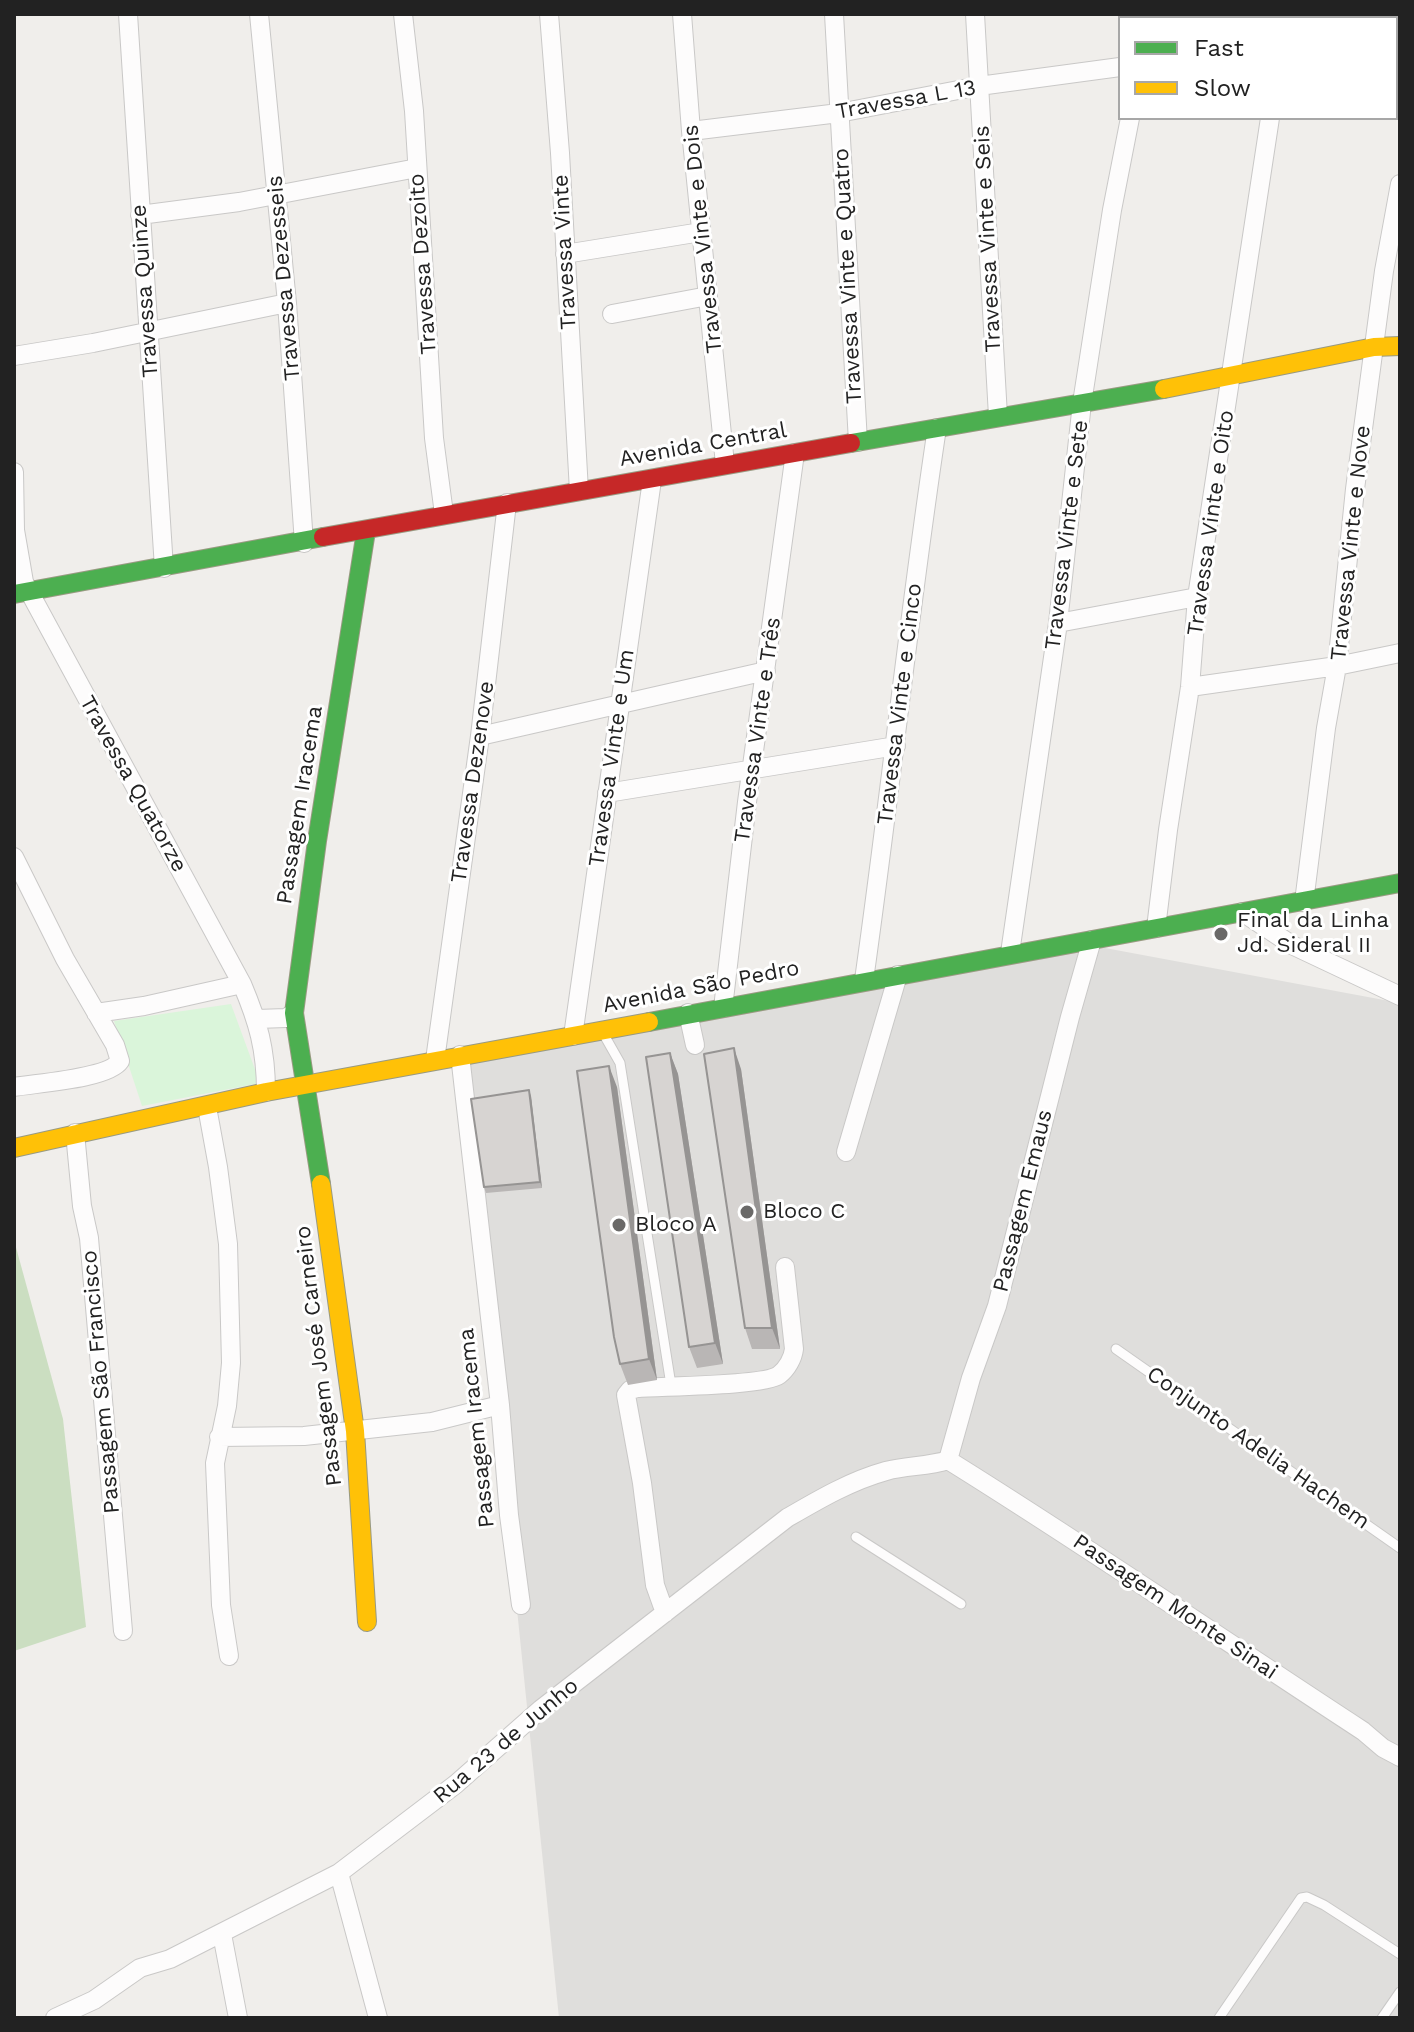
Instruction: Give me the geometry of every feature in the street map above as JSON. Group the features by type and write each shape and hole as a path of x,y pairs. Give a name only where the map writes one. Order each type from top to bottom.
{"street":[{"name":"Travessa Quinze","path":"128,14 164,568"},
{"name":"Travessa Dezesseis","path":"259,14 278,194 304,543"},
{"name":"Travessa Dezoito","path":"403,14 417,168 434,438 444,514"},
{"name":"Travessa Vinte","path":"549,14 579,491"},
{"name":"Travessa Vinte e Dois","path":"682,14 725,464"},
{"name":"Travessa Vinte e Quatro","path":"834,14 858,442"},
{"name":"Travessa Vinte e Seis","path":"975,14 998,416"},
{"name":"Travessa L 13","path":"691,131 839,113 979,86 1118,67"},
{"name":"Travessa Vinte e Sete","path":"1010,953 1058,623 1082,403 1112,210 1130,120"},
{"name":"Travessa Vinte e Oito","path":"1156,928 1190,687 1197,597 1270,120"},
{"path":"140,215 417,168"},
{"name":"Travessa Vinte e Nove","path":"1304,902 1323,744 1337,666 1355,489 1384,271 1400,184"},
{"path":"565,254 701,232"},
{"path":"612,314 708,296"},
{"path":"14,356 287,303"},
{"name":"Avenida Central","path":"22,593 304,543 444,514 1189,385 1374,347 1400,346"},
{"name":"Travessa Vinte e Cinco","path":"864,980 896,746 915,574 937,428"},
{"name":"Travessa Vinte e Três","path":"723,1008 795,453"},
{"name":"Travessa Quatorze","path":"14,472 19,556 24,582 22,593 242,984 263,1043 266,1092"},
{"name":"Travessa Vinte e Um","path":"573,1036 652,480"},
{"name":"Travessa Dezenove","path":"435,1060 480,736 507,503"},
{"name":"Passagem Iracema","path":"305,1086 294,1013 317,841 366,531"},
{"path":"1058,623 1197,597"},
{"path":"1190,687 1337,666 1400,653"},
{"path":"480,736 766,671"},
{"path":"607,793 896,746"},
{"path":"14,857 120,1061 116,1067 102,1072 14,1087"},
{"name":"Avenida São Pedro","path":"14,1148 266,1092 1400,883"},
{"path":"14,899 34,896"},
{"path":"1242,912 1292,945 1400,996"},
{"name":"Passagem Emaus","path":"948,1460 971,1378 997,1306 1092,940"},
{"path":"846,1152 898,975"},
{"path":"96,1013 144,1006 242,984"},
{"path":"257,1019 276,1019 294,1013"},
{"path":"688,1013 695,1045"},
{"name":"Passagem Iracema","path":"460,1055 521,1605"},
{"name":"Passagem José Carneiro","path":"305,1086 355,1431 367,1622"},
{"path":"207,1107 224,1207 231,1312 229,1385 215,1463 221,1605 229,1656"},
{"name":"Passagem São Francisco","path":"75,1133 82,1206 89,1238 123,1631"},
{"path":"665,1613 655,1585 642,1483 625,1400 630,1390 671,1385 743,1383 765,1380 781,1373 791,1361 794,1349 785,1267"},
{"path":"219,1437 304,1436 355,1431 432,1422 500,1405"},
{"name":"Rua 23 de Junho","path":"55,2018 94,2000 140,1968 170,1959 339,1873 456,1784 541,1709 768,1531 832,1492 882,1472 930,1466 948,1460"},
{"name":"Passagem Monte Sinai","path":"948,1460 1068,1535 1400,1757"},
{"path":"339,1873 378,2018"},
{"path":"222,1934 238,2018"}],"lane":[{"path":"602,1030 620,1063 671,1385"},
{"name":"Conjunto Adelia Hachem","path":"1116,1349 1400,1548"},
{"path":"856,1537 961,1604"},
{"path":"1219,2018 1301,1898 1307,1897 1324,1905 1400,1954"},
{"path":"1382,2018 1400,1992"}],"shaded area":[{"path":"1089,945 1400,1003 1400,2018 559,2018 460,1055"}],"green space":[{"path":"231,1004 260,1083 142,1106 114,1021"},
{"path":"14,1240 63,1419 86,1627 14,1651"}],"building":[{"name":"Bloco C","path":"734,1048 772,1328 745,1328 704,1054"},
{"path":"670,1053 715,1343 689,1347 646,1057"},
{"name":"Bloco A","path":"609,1066 649,1359 620,1364 577,1071"},
{"path":"529,1090 540,1182 484,1187 471,1099"}],"traffic: fast":[{"path":"851,443 1164,389"},
{"path":"321,1184 294,1013 317,841 366,531"},
{"path":"14,594 323,537"},
{"path":"649,1022 1400,883"}],"traffic: slow":[{"path":"1164,389 1374,347 1400,346"},
{"path":"14,1148 266,1092 649,1022"},
{"path":"321,1184 355,1431 367,1622"}],"traffic: jam":[{"path":"323,537 851,443"}],"place":[{"name":"Final da Linha Jd. Sideral II","path":"1221,934"},
{"name":"Bloco C","path":"747,1212"},
{"name":"Bloco A","path":"619,1225"}]}
